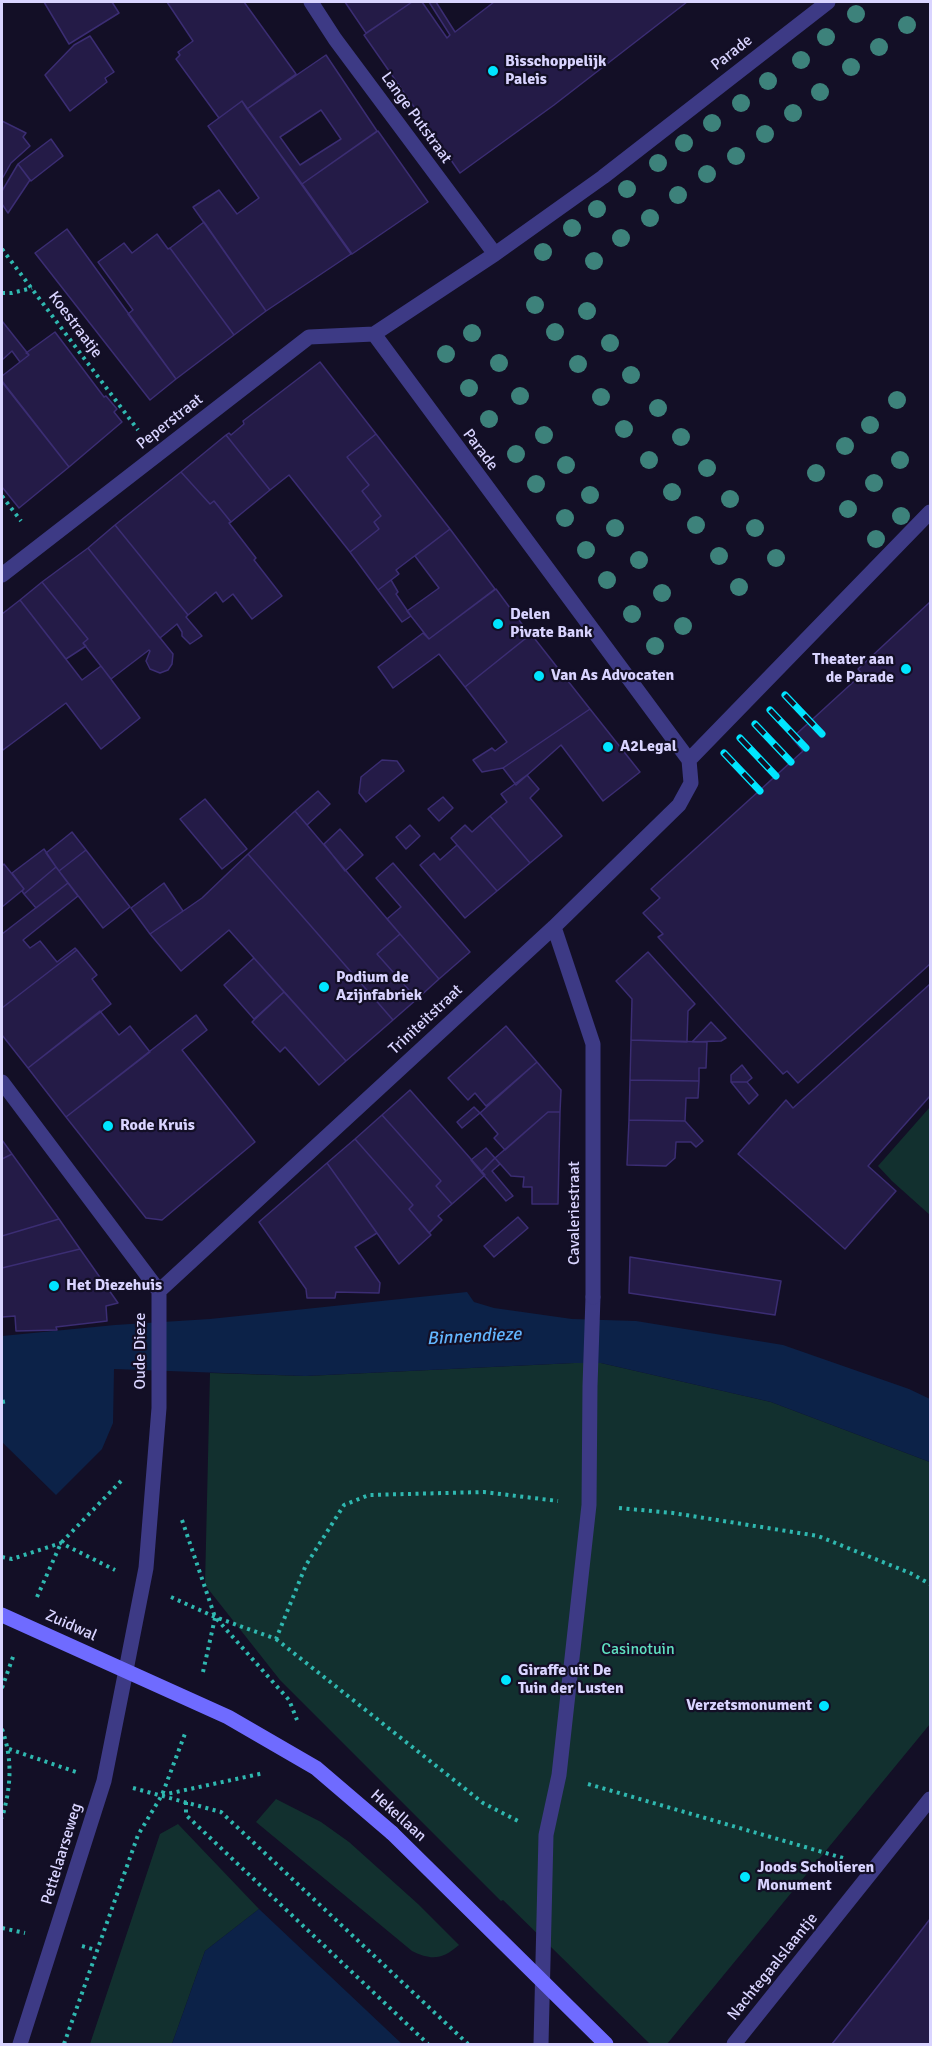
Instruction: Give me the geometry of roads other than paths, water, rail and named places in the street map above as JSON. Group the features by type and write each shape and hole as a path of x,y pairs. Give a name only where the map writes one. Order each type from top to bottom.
{"main road":[{"name":"Zuidwal","path":"2,1615 126,1670"},
{"name":"Hekellaan","path":"126,1670 228,1717 316,1768 392,1833 606,2044"}],"street":[{"name":"Lange Putstraat","path":"311,2 342,48 495,254"},
{"name":"Parade","path":"689,760 374,334 495,254 603,177 828,2"},
{"name":"Peperstraat","path":"2,575 309,337 374,334"},
{"path":"689,760 930,512"},
{"name":"Triniteitstraat","path":"159,1291 554,927 679,805 691,783 689,760"},
{"name":"Cavaleriestraat","path":"541,2044 546,1835 559,1775 590,1505 593,1297 593,1044 554,927"},
{"name":"Oude Dieze","path":"2,1082 159,1291 159,1408 146,1568 126,1670"},
{"name":"Pettelaarseweg","path":"20,2044 104,1781 126,1670"},
{"name":"Nachtegaalslaantje","path":"734,2044 930,1799"}],"water":[{"name":"Binnendieze","path":"467,1292 474,1302 494,1308 572,1319 636,1321 783,1345 909,1389 930,1399 930,1462 771,1402 601,1363 305,1376 114,1369 113,1423 102,1449 56,1495 2,1442 2,1336 210,1319"},
{"path":"259,1909 402,2044 172,2044 205,1951"}],"railway":[{"path":"785,695 822,734"},
{"path":"770,710 806,748"},
{"path":"755,724 791,762"},
{"path":"740,738 776,776"},
{"path":"724,753 760,791"}],"place":[{"name":"Bisschoppelijk Paleis","path":"493,71"},
{"name":"Delen Pivate Bank","path":"498,624"},
{"name":"Theater aan de Parade","path":"906,669"},
{"name":"Van As Advocaten","path":"539,676"},
{"name":"A2Legal","path":"608,747"},
{"name":"Podium de Azijnfabriek","path":"324,987"},
{"name":"Rode Kruis","path":"108,1126"},
{"name":"Het Diezehuis","path":"54,1286"},
{"name":"Giraffe uit De Tuin der Lusten","path":"506,1680"},
{"name":"Verzetsmonument","path":"824,1706"},
{"name":"Joods Scholieren Monument","path":"745,1877"}],"park label":[{"name":"Casinotuin","path":"638,1650"}]}
